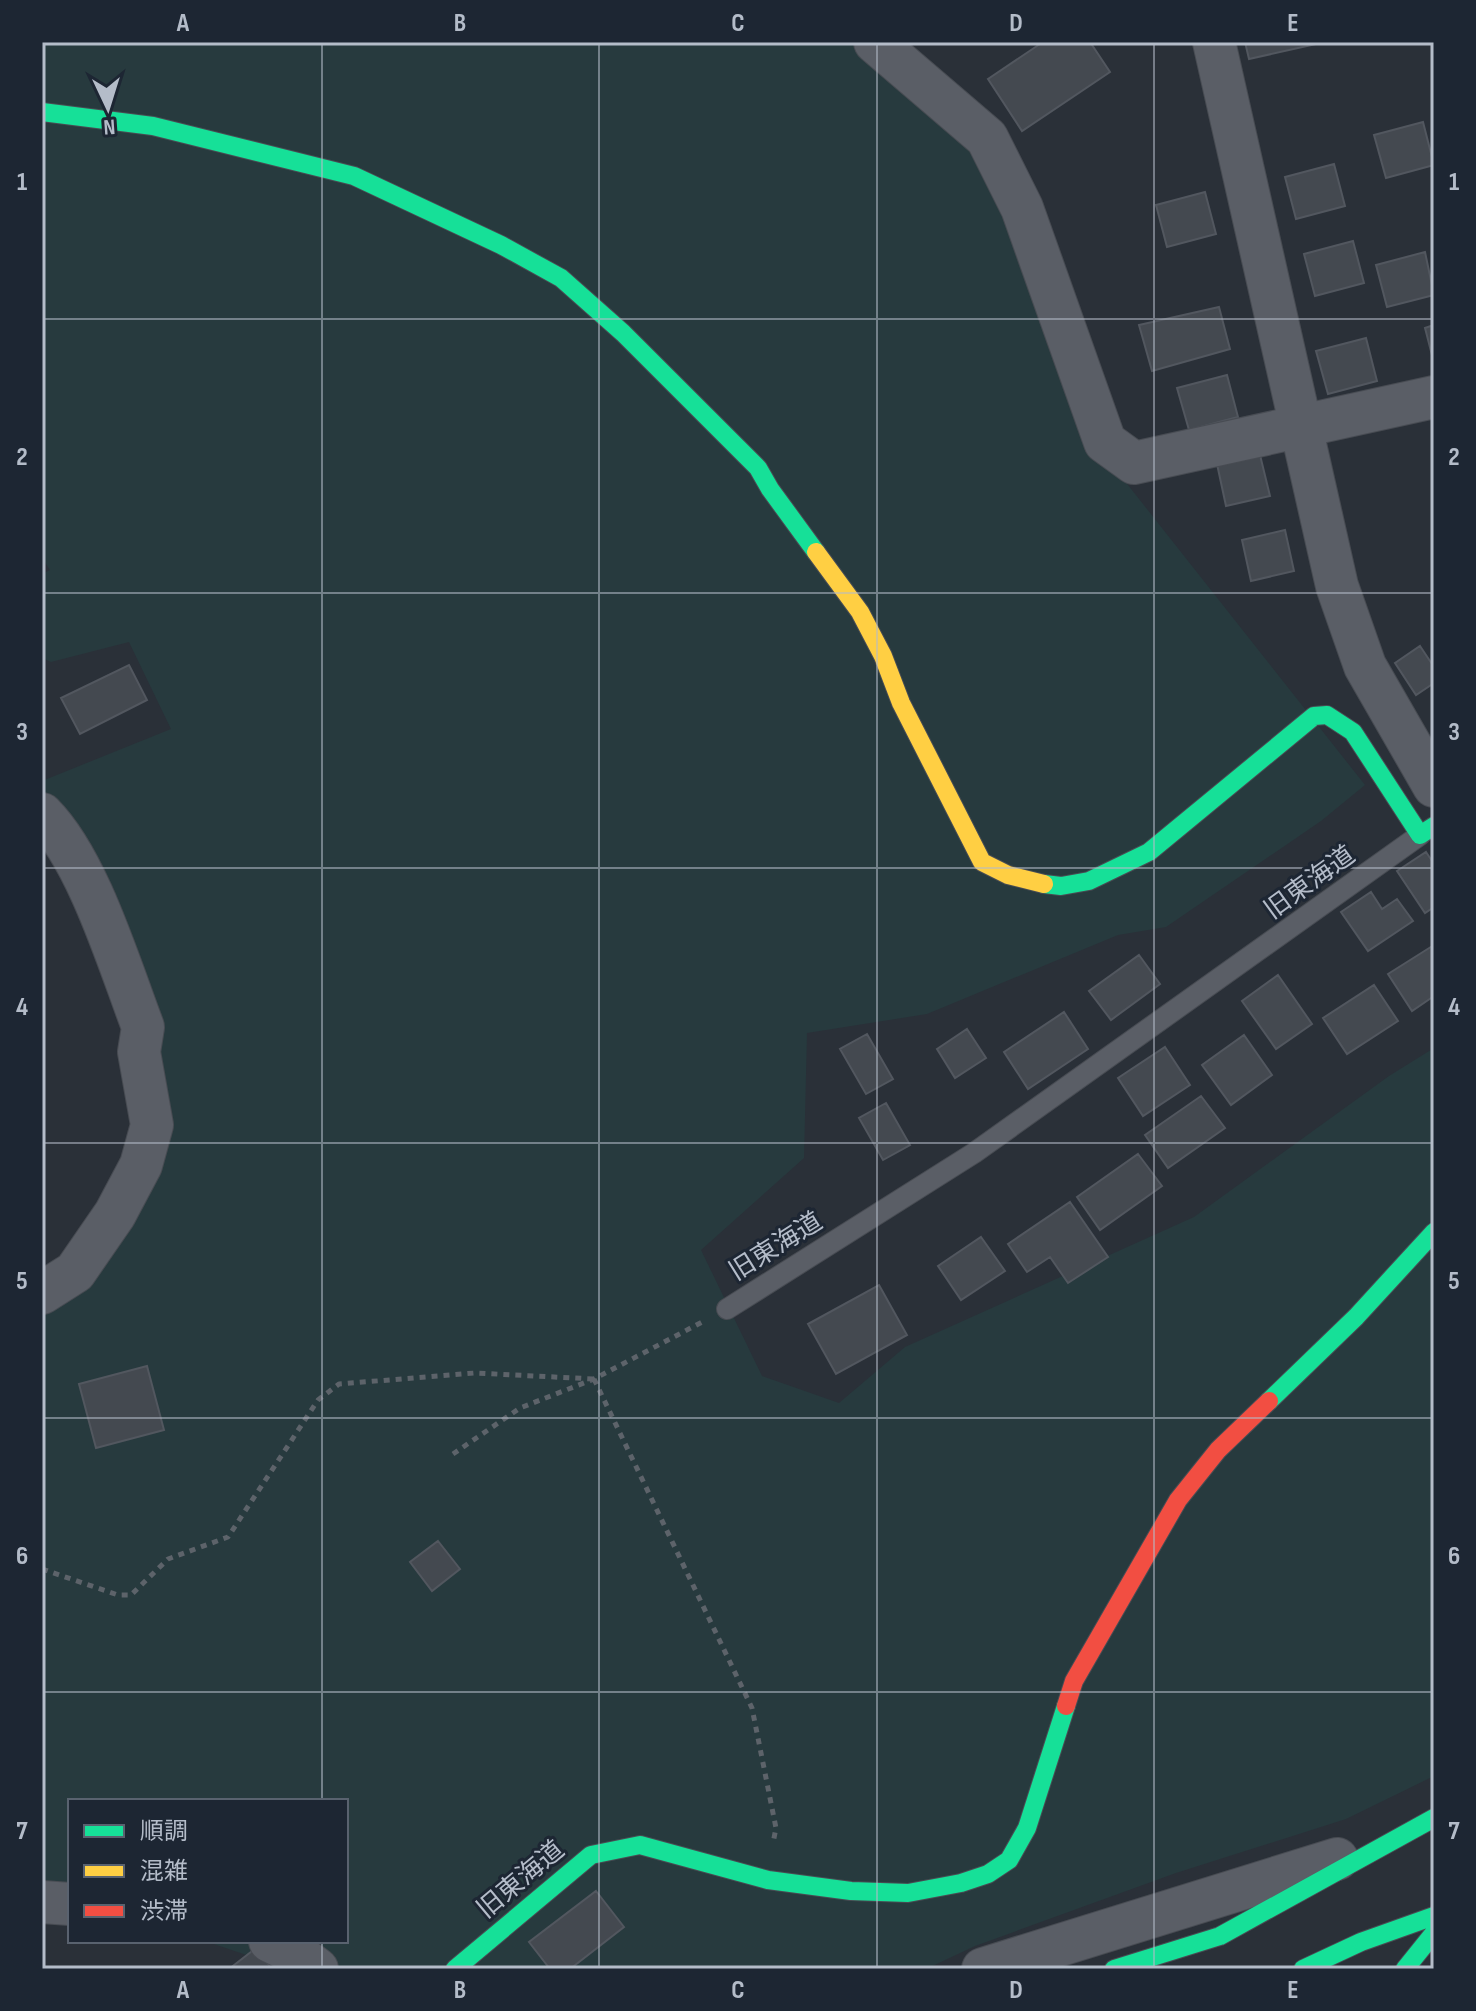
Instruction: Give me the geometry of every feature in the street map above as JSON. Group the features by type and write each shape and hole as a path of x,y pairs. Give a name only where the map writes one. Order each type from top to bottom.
{"main road":[{"path":"42,112 153,126 354,176 501,245 561,278 623,333 758,468 860,612 883,656 901,703 982,862 1008,875 1048,885 1089,881 1149,852 1308,719 1327,715 1353,732 1427,831"},
{"name":"旧東海道","path":"455,1969 591,1855 640,1845 768,1880 851,1891 908,1893 961,1883 988,1874 1009,1860 1027,1828 1074,1681 1178,1500 1218,1450 1356,1317 1434,1232"},
{"path":"1114,1969 1220,1936 1434,1818"},
{"path":"1286,1969 1434,1916"},
{"path":"1405,1969 1434,1933"},
{"path":"1303,1969 1361,1942"}],"street":[{"path":"875,42 987,138 1022,208 1105,442 1134,463 1434,397"},
{"path":"1214,42 1337,586 1365,666 1434,786"},
{"path":"42,814 57,829 85,879 143,1027 139,1052 152,1125 141,1165 115,1214 75,1272 42,1293"},
{"path":"983,1969 1392,1842"},
{"path":"42,1902 68,1904"},
{"path":"274,1943 297,1954 317,1969"}],"lane":[{"name":"旧東海道","path":"727,1309 974,1153 1427,831"}],"path":[{"name":"旧東海道","path":"453,1454 520,1408 594,1379 727,1309"},
{"path":"42,1569 118,1595 131,1595 168,1559 228,1537 318,1400 339,1384 475,1373 594,1379 752,1708 776,1828 768,1880"}],"green space":[{"path":"42,42 874,42 1007,176 1094,442 1365,785 1321,821 1166,927 1118,935 927,1014 807,1033 804,1158 701,1250 762,1376 839,1403 905,1347 1194,1217 1389,1076 1434,1048 1434,1776 1346,1819 1176,1873 975,1946 926,1969 288,1969 211,1943 348,1943 348,1799 68,1799 68,1903 42,1900 42,1306 128,1216 143,1027 42,834 42,781 171,729 129,642 51,662 42,658 42,574 50,570 42,558"}],"building":[{"path":"1043,42 1090,42 1110,72 1022,131 988,79"},
{"path":"1245,42 1325,42 1249,59"},
{"path":"1423,122 1434,165 1386,178 1374,135"},
{"path":"1334,164 1345,206 1296,219 1285,177"},
{"path":"1205,192 1216,234 1167,247 1156,205"},
{"path":"1353,241 1364,283 1315,296 1304,254"},
{"path":"1425,252 1434,295 1387,307 1376,265"},
{"path":"1219,307 1230,349 1152,371 1139,325"},
{"path":"1434,325 1434,363 1425,328"},
{"path":"1366,338 1377,381 1328,394 1316,351"},
{"path":"1227,375 1238,417 1189,430 1177,388"},
{"path":"1260,455 1270,496 1226,506 1217,464"},
{"path":"1285,530 1294,571 1251,581 1242,540"},
{"path":"1420,646 1434,667 1434,683 1416,695 1395,663"},
{"path":"129,665 147,700 80,734 61,698"},
{"path":"1426,852 1434,864 1434,907 1425,913 1397,871"},
{"path":"1371,892 1382,909 1397,899 1413,921 1368,951 1341,912"},
{"path":"1434,945 1434,996 1412,1011 1388,974"},
{"path":"1139,955 1160,984 1111,1020 1089,991"},
{"path":"1278,975 1312,1024 1276,1049 1242,1001"},
{"path":"1374,985 1398,1021 1347,1054 1323,1018"},
{"path":"1064,1012 1088,1049 1028,1089 1004,1052"},
{"path":"967,1029 986,1058 955,1078 937,1049"},
{"path":"867,1034 893,1079 866,1094 840,1049"},
{"path":"1244,1035 1272,1075 1231,1105 1202,1065"},
{"path":"1165,1047 1190,1085 1143,1116 1118,1078"},
{"path":"1201,1096 1225,1128 1168,1168 1145,1135"},
{"path":"886,1103 910,1145 883,1160 859,1118"},
{"path":"1138,1154 1162,1186 1100,1230 1077,1197"},
{"path":"1070,1202 1108,1257 1068,1283 1050,1257 1027,1272 1008,1244"},
{"path":"981,1237 1005,1271 961,1300 938,1266"},
{"path":"879,1285 907,1335 836,1374 808,1324"},
{"path":"147,1366 164,1430 96,1448 79,1384"},
{"path":"438,1541 460,1569 432,1591 410,1562"},
{"path":"596,1891 624,1927 570,1969 550,1969 529,1942"},
{"path":"256,1948 272,1969 229,1969"}],"traffic: fast":[{"path":"42,112 153,126 354,176 501,245 561,278 623,333 758,468 816,552"},
{"path":"1044,884 1061,886 1089,881 1149,852 1314,716 1327,715 1353,732 1420,835 1434,826"},
{"path":"1269,1401 1356,1317 1434,1232"},
{"path":"455,1969 591,1855 640,1845 768,1880 851,1891 908,1893 961,1883 988,1874 1009,1860 1027,1828 1066,1706"},
{"path":"1114,1969 1220,1936 1434,1818"},
{"path":"1303,1969 1361,1942 1434,1916"},
{"path":"1405,1969 1434,1933"}],"traffic: slow":[{"path":"816,552 860,612 883,656 901,703 982,862 1008,875 1044,884"}],"traffic: jam":[{"path":"1066,1706 1074,1681 1178,1500 1218,1450 1269,1401"}]}
